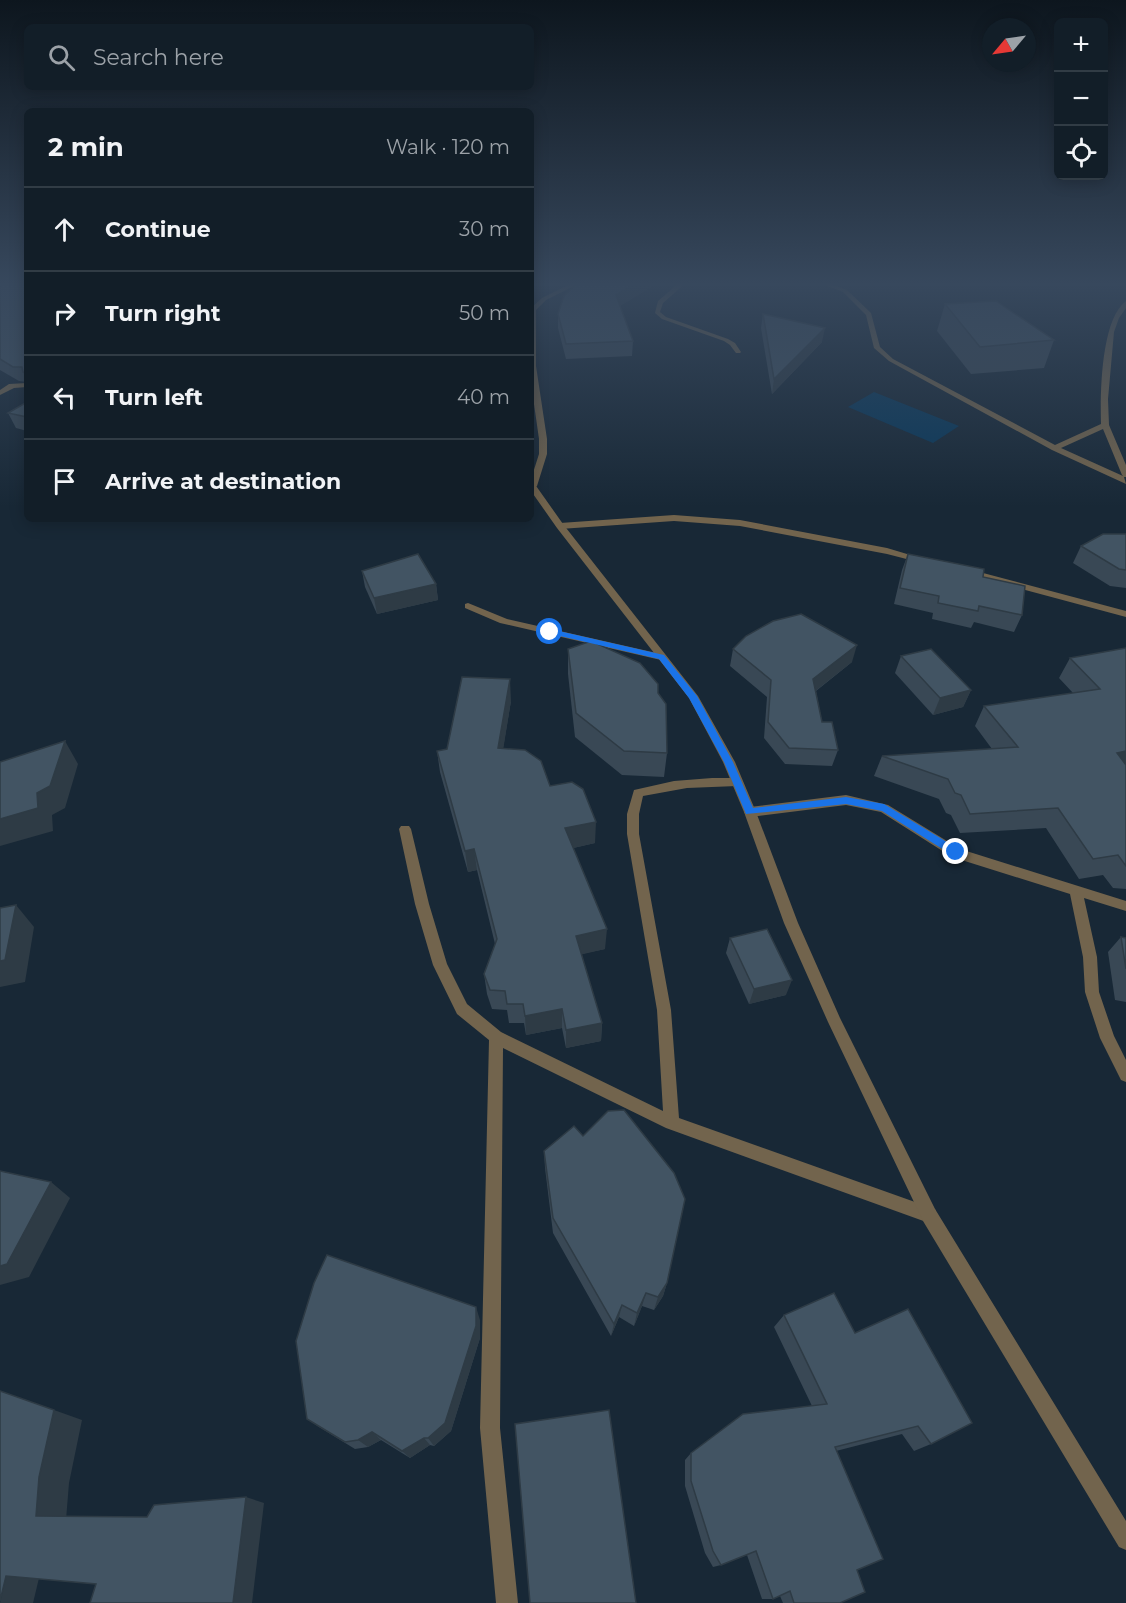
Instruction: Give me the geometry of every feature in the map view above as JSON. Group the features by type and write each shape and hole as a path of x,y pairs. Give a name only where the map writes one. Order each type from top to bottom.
{"street":[{"path":"887,357 1055,448 1126,481"},
{"path":"1108,357 1104,399 1105,425 1126,475"},
{"path":"534,379 543,439 543,454 534,479"},
{"path":"0,393 12,386 24,385"},
{"path":"1055,448 1105,425"},
{"path":"534,488 560,526 693,696 737,782 790,923 835,1022 929,1215 1126,1540"},
{"path":"560,526 674,518 740,523 887,551 932,563"},
{"path":"954,569 1126,614"},
{"path":"468,606 504,621 662,657"},
{"path":"672,1123 664,1010 633,834 633,814 638,793 657,787 693,782 737,782"},
{"path":"750,812 846,800 884,808 956,852 1126,906"},
{"path":"405,829 422,904 440,965 462,1009 496,1037 672,1123 929,1215"},
{"path":"1075,889 1090,957 1092,992 1107,1038 1126,1075"},
{"path":"496,1037 490,1428 507,1603"}],"shaded area":[{"path":"874,392 959,426 933,443 848,407"}],"building":[{"path":"0,357 24,357 24,372 22,367 13,367"},
{"path":"770,357 796,357 774,379"},
{"path":"24,404 24,416 8,413"},
{"path":"1103,534 1126,534 1126,570 1119,569 1081,546"},
{"path":"418,554 436,584 374,598 362,571"},
{"path":"908,554 984,569 983,577 1025,586 1022,615 979,606 978,611 938,603 939,596 900,588"},
{"path":"801,614 857,645 813,679 822,722 832,722 838,750 789,748 768,722 771,680 733,649 746,636 773,621"},
{"path":"591,641 640,663 658,684 658,693 666,704 667,753 624,751 576,713 568,649"},
{"path":"1126,648 1126,751 1117,753 1126,765 1126,866 1118,855 1093,859 1058,808 970,814 961,795 955,793 948,779 882,756 1018,747 984,706 1100,689 1070,658"},
{"path":"931,649 971,690 940,698 901,656"},
{"path":"462,677 510,679 498,748 525,750 541,761 550,786 572,782 583,789 596,822 565,828 607,929 576,936 602,1023 566,1030 562,1009 525,1016 523,1004 507,1004 505,991 490,990 484,974 497,939 474,849 465,851 437,751 447,749"},
{"path":"65,741 50,786 37,793 38,808 0,819 0,762"},
{"path":"16,905 5,960 0,961 0,908"},
{"path":"767,929 792,980 754,989 730,938"},
{"path":"1121,937 1126,938 1126,969"},
{"path":"624,1110 674,1173 685,1199 667,1283 658,1297 646,1293 637,1313 622,1305 614,1324 553,1218 544,1151 574,1126 583,1136 608,1111"},
{"path":"0,1171 51,1182 7,1264 0,1266"},
{"path":"327,1255 476,1307 476,1326 445,1423 428,1438 402,1451 372,1432 358,1440 345,1442 307,1419 296,1341 314,1283"},
{"path":"834,1293 855,1333 908,1309 972,1423 931,1444 918,1426 835,1447 883,1559 857,1570 865,1592 840,1603 794,1603 790,1591 773,1599 756,1551 721,1565 713,1551 691,1481 691,1453 743,1414 827,1404 784,1315"},
{"path":"0,1391 54,1410 39,1477 36,1516 147,1517 154,1505 246,1497 233,1603 90,1603 96,1584 6,1576 0,1601"},
{"path":"609,1410 636,1603 530,1603 515,1424"}],"route":[{"path":"550,632 662,657 693,696 729,762 750,812 846,800 884,808 936,842 956,852"}]}
